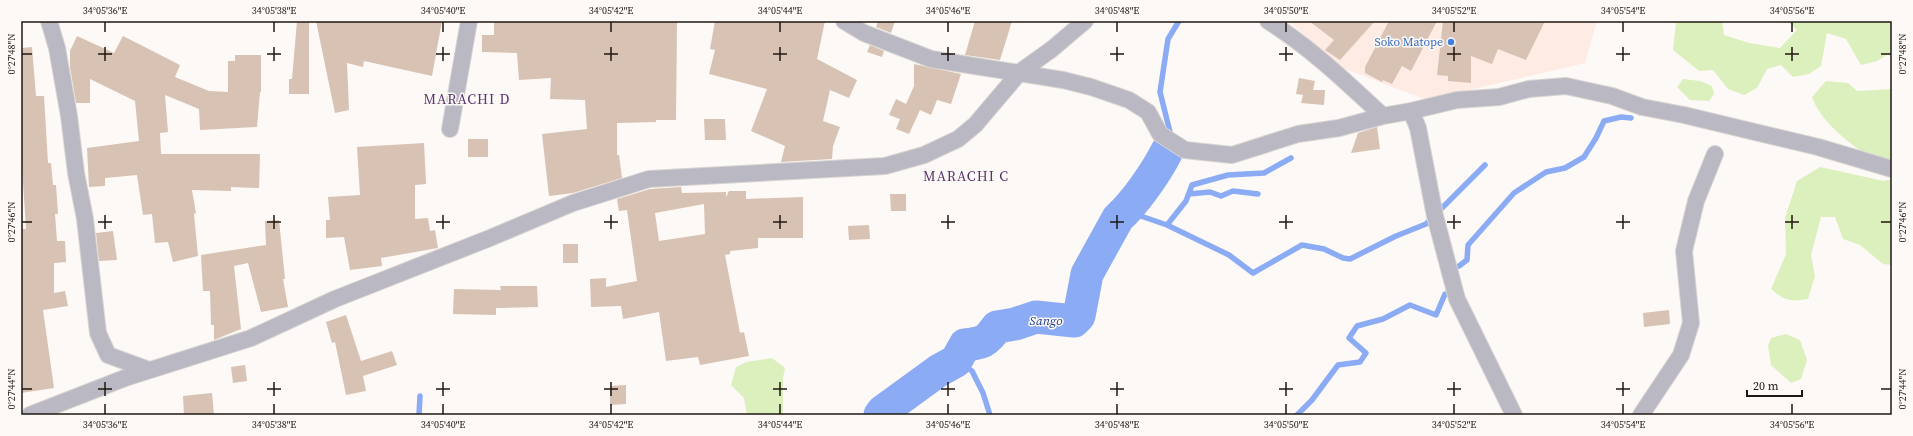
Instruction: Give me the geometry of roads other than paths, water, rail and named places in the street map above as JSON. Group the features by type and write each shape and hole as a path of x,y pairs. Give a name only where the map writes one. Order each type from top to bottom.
{"street":[{"path":"49,21 57,48 69,116 76,173 85,219 98,333 108,355 149,370"},
{"path":"450,129 469,21"},
{"path":"844,21 864,33 931,59 1063,80 1091,87 1129,100 1148,112 1160,134 1185,150 1204,153 1232,155 1298,134 1339,128 1382,116 1457,100 1499,97 1530,89 1566,86 1612,96 1642,107 1684,115 1818,147 1892,169"},
{"path":"30,415 125,378 251,338 335,299 490,238 573,203 649,179 885,166 924,155 958,139 975,125 1020,72 1052,49 1085,21"},
{"path":"1268,21 1284,31 1320,59 1382,116"},
{"path":"1411,111 1418,128 1435,216 1457,299 1514,415"},
{"path":"1641,415 1681,355 1691,323 1684,251 1696,201 1715,154"}],"waterway":[{"name":"Sango","path":"1171,136 1160,92 1168,39 1179,21"},
{"path":"1459,266 1467,260 1468,245 1514,193 1546,172 1565,168 1584,157 1596,138 1604,121 1621,117 1631,118"},
{"name":"Sango","path":"880,415 883,411 938,371 956,361 965,345 984,341 997,327 1015,324 1036,317 1074,321 1079,316 1087,274 1118,218 1125,212 1145,186 1158,168 1167,151"},
{"path":"1126,211 1167,225 1186,201 1192,185 1228,175 1264,173 1291,158"},
{"path":"1167,225 1229,255 1253,273 1302,245 1324,249 1343,258 1350,259 1396,236 1426,224 1485,165"},
{"path":"1189,194 1210,192 1221,196 1233,191 1258,194"},
{"path":"1297,415 1312,400 1338,365 1360,362 1366,353 1349,338 1357,326 1383,319 1410,305 1436,315 1445,294"},
{"path":"956,361 972,371 983,393 990,415"},
{"path":"419,415 420,396"}],"place":[{"name":"Soko Matope","path":"1451,42"}],"district":[{"name":"MARACHI D","path":"467,99"},
{"name":"MARACHI C","path":"966,176"}]}
